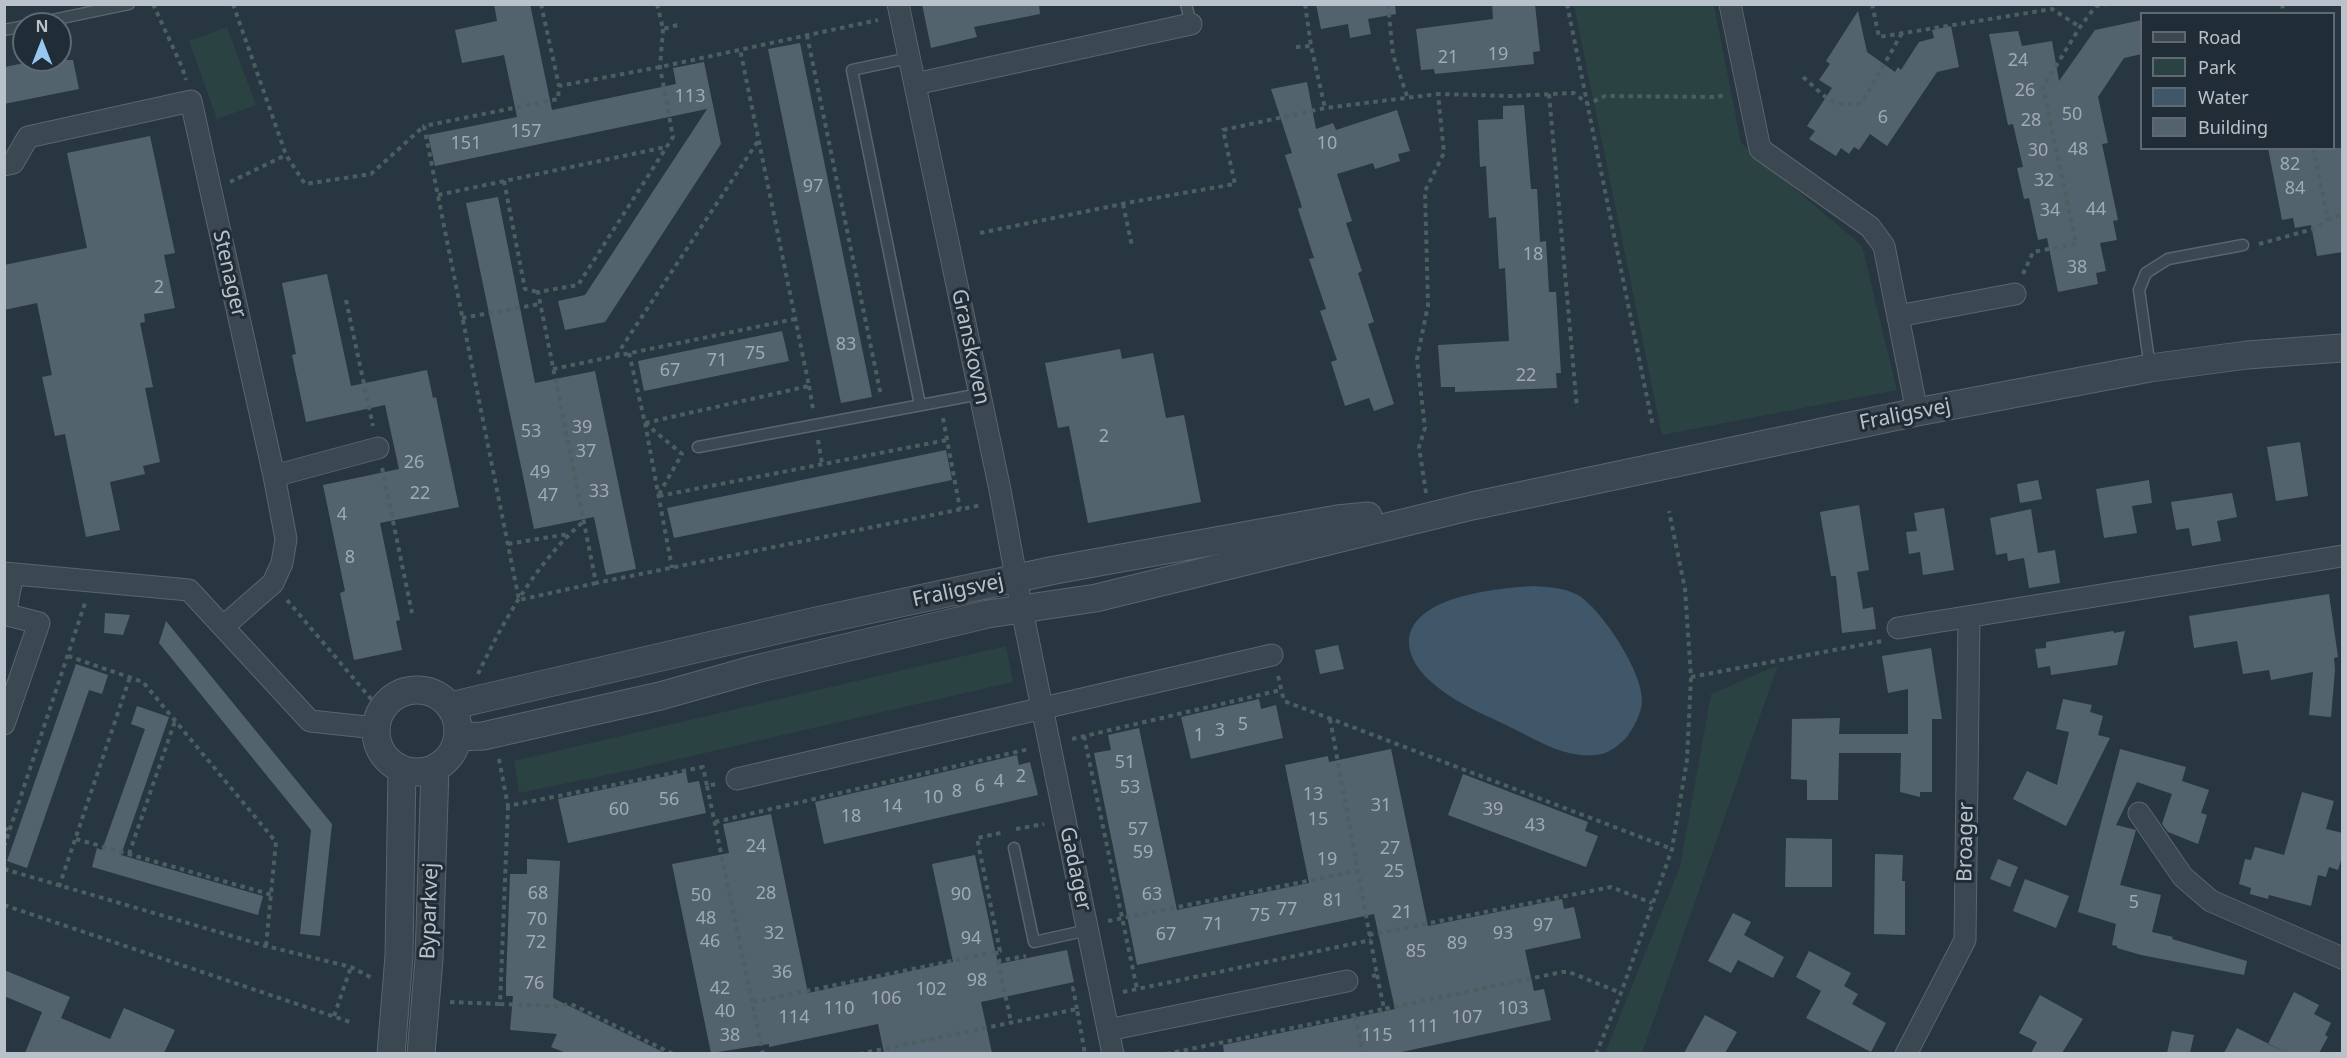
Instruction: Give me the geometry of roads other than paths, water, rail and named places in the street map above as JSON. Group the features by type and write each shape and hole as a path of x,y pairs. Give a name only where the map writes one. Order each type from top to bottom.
{"street":[{"path":"1730,4 1760,149 1870,227 1884,246 1917,412"},
{"name":"Granskoven","path":"899,10 1002,500 1022,610"},
{"path":"915,84 1188,14"},
{"name":"Stenager","path":"4,165 13,163 28,137 191,101 286,539 282,563 273,583 224,626"},
{"path":"1898,316 2015,294"},
{"name":"Fraligsvej","path":"470,737 660,696 756,669 976,616 1096,597 1472,506 1917,412 2150,368 2247,355 2343,348"},
{"path":"274,476 378,448"},
{"name":"Fraligsvej","path":"450,706 816,621 1017,579 1337,519 1472,506"},
{"path":"1898,628 2343,556"},
{"path":"4,724 39,623 5,614 9,574 189,590 310,721 379,719"},
{"name":"Gadager","path":"1022,610 1087,928 1116,1028 1113,1053"},
{"name":"Broager","path":"1906,1053 1965,940 1969,617"},
{"path":"737,779 1272,655"},
{"path":"410,690 437,694 450,706 457,721 470,737 435,768 418,772 394,765 382,753 376,736 379,719 393,697 410,690"},
{"name":"Byparkvej","path":"421,1053 426,1002 435,768"},
{"name":"Byparkvej","path":"392,1053 399,956 402,769"},
{"path":"2139,813 2183,878 2211,901 2343,958"},
{"path":"1116,1028 1347,981"}],"lane":[{"path":"72,16 129,4"},
{"path":"909,58 852,70 920,405"},
{"path":"2150,368 2139,290 2146,273 2168,259 2243,245"},
{"path":"698,447 980,394"},
{"path":"1014,849 1034,942 1087,928"}],"water":[{"path":"1534,586 1568,591 1588,603 1609,627 1636,674 1642,701 1639,716 1626,738 1608,752 1599,755 1572,754 1541,742 1447,694 1424,675 1413,659 1409,644 1412,628 1423,615 1438,605 1499,589"}]}
